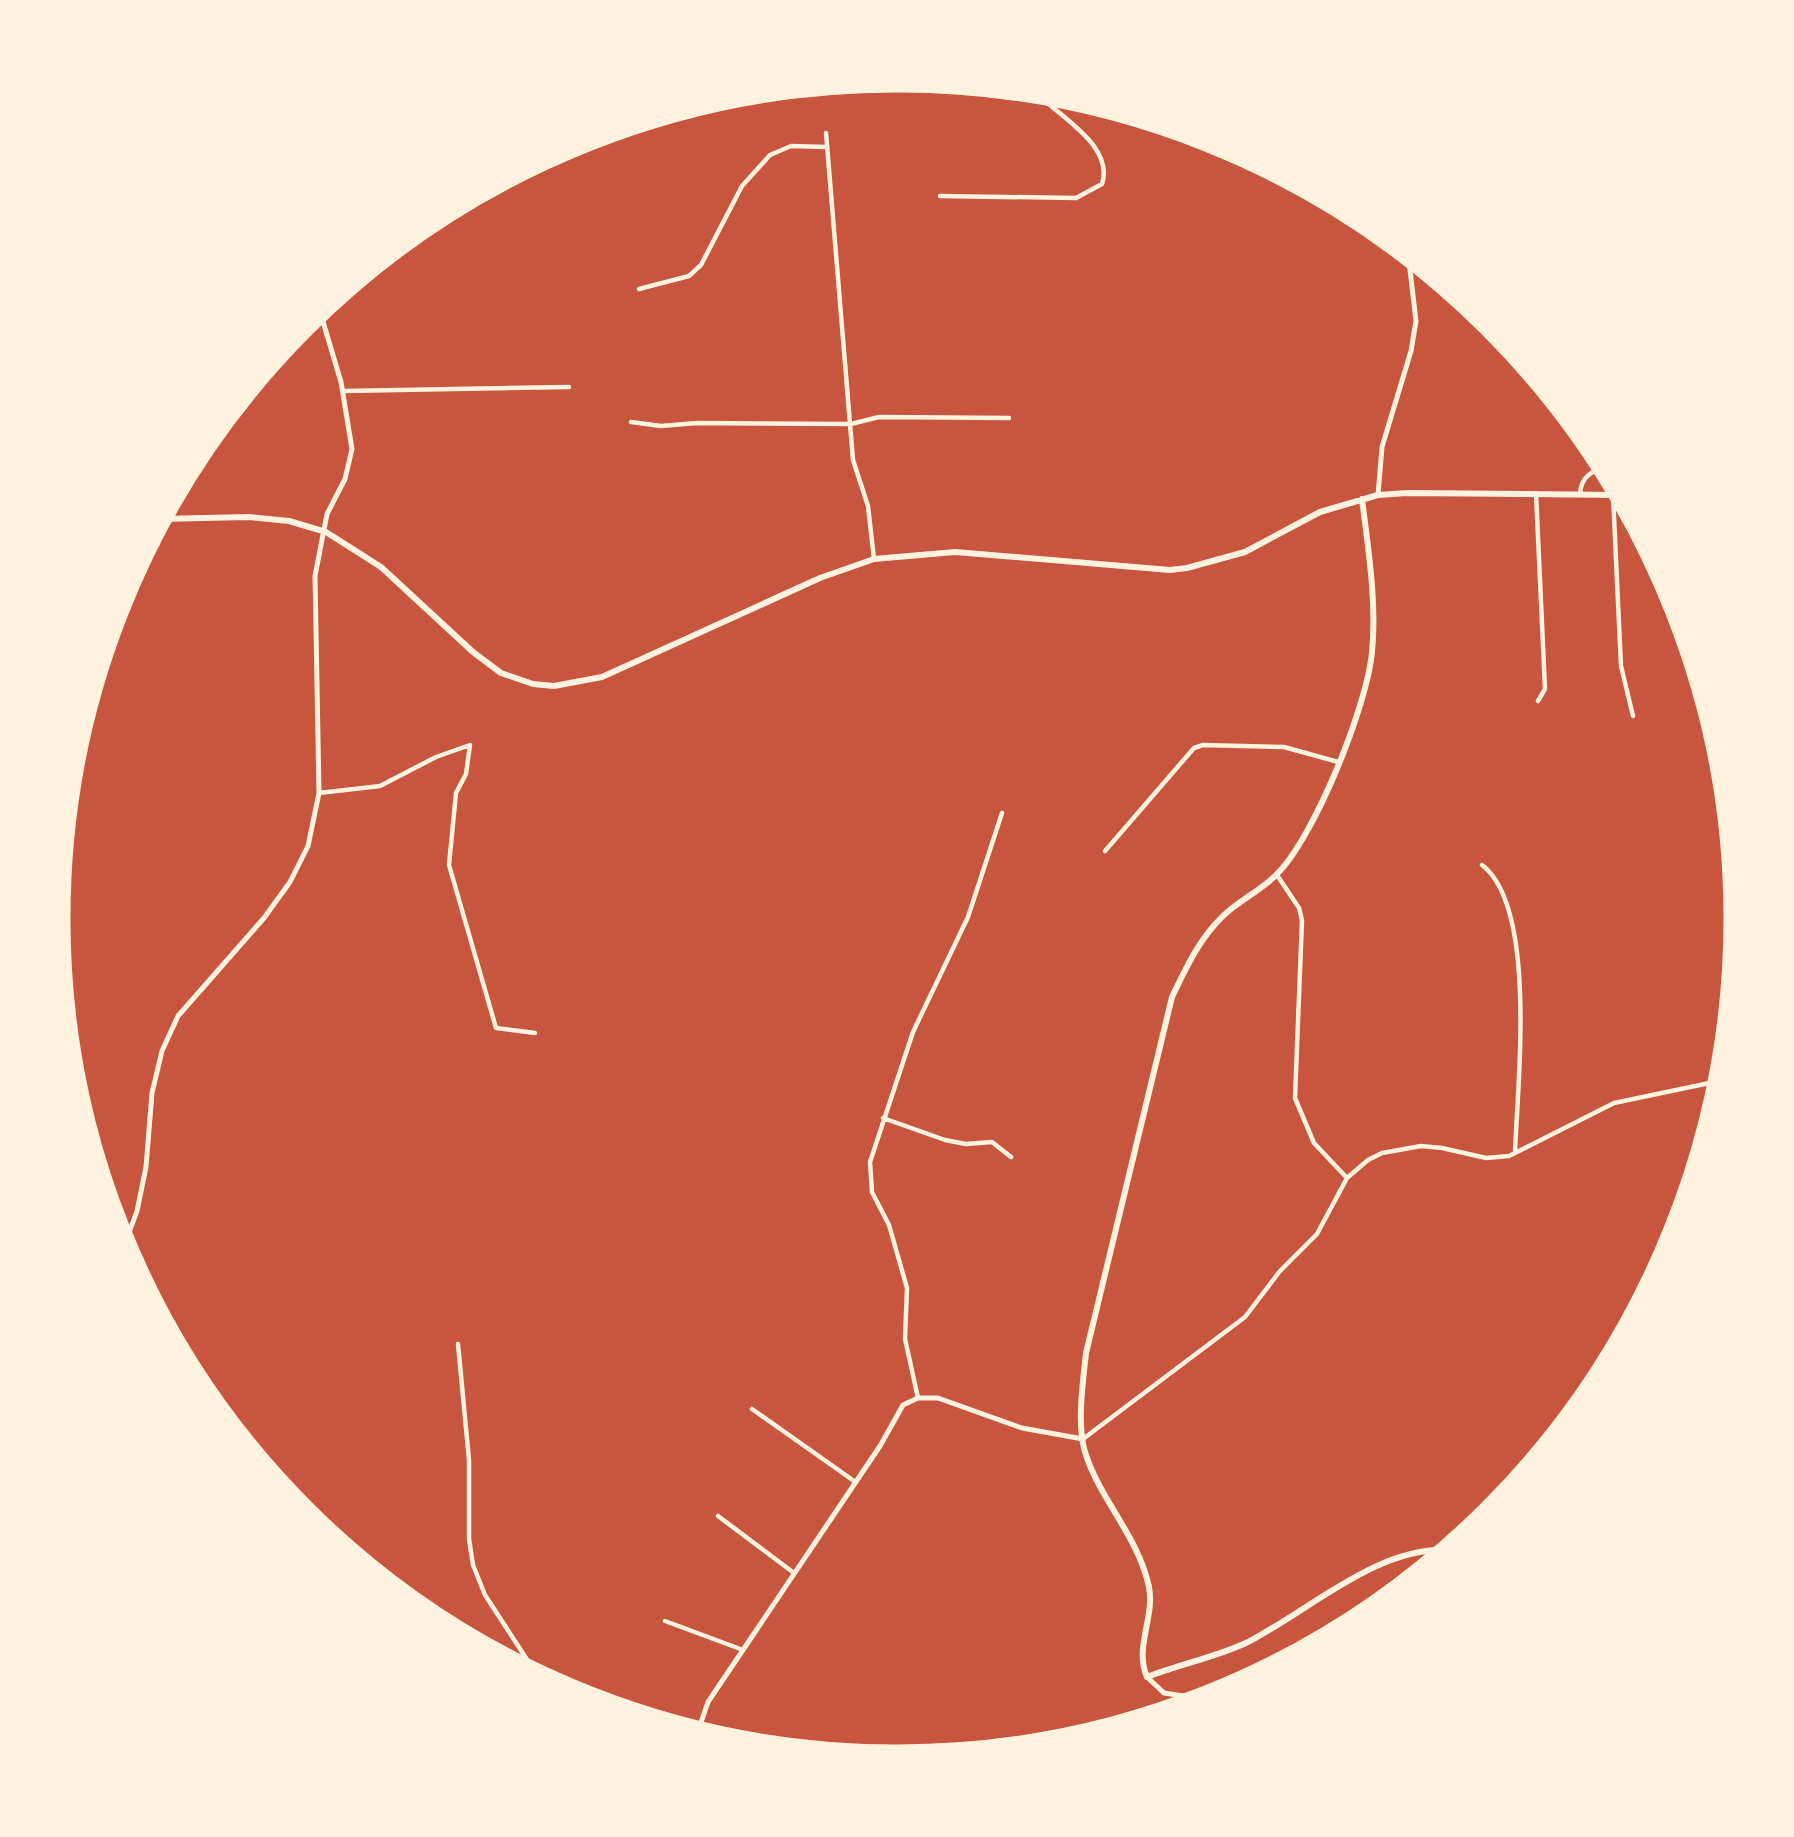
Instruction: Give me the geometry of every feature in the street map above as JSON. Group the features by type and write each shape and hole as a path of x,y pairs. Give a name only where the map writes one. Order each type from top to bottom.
{"main road":[{"path":"169,519 256,518 289,521 326,533 381,567 473,652 501,673 533,684 554,686 602,677 820,578 874,559 955,551 1170,570 1188,568 1245,552 1320,512 1378,495 1611,495"},
{"path":"1362,499 1373,619 1372,653 1363,695 1317,813 1277,875 1223,915 1209,931 1189,960 1172,997 1086,1353 1082,1391 1083,1439 1086,1456 1128,1533 1149,1587 1150,1609 1142,1656 1147,1677 1246,1643 1390,1560 1417,1551 1436,1550"}],"street":[{"path":"940,196 1076,198 1102,184 1104,165 1092,142 1048,102"},
{"path":"826,133 853,460 867,506 874,559"},
{"path":"639,289 690,276 701,265 742,186 770,155 791,146 827,147"},
{"path":"1378,495 1382,447 1411,351 1416,321 1409,265"},
{"path":"129,1233 137,1211 146,1167 152,1093 162,1051 178,1016 264,918 290,882 308,846 318,793 315,576 326,533 327,514 345,479 352,449 342,391 322,319"},
{"path":"342,391 569,387"},
{"path":"631,422 661,426 697,423 850,424 879,417 1009,418"},
{"path":"1580,494 1580,485 1589,474 1596,471"},
{"path":"1536,493 1545,690 1538,701"},
{"path":"1618,507 1621,666 1633,716"},
{"path":"1105,850 1194,748 1214,743 1284,747 1338,762"},
{"path":"318,793 380,786 436,757 470,745 466,774 456,793 449,865 496,1028 535,1033"},
{"path":"918,1398 905,1339 907,1289 889,1225 872,1192 870,1162 913,1032 968,917 1002,813"},
{"path":"1482,865 1491,872 1503,892 1521,986 1515,1153"},
{"path":"1277,875 1299,908 1301,920 1295,1098 1314,1143 1348,1178"},
{"path":"700,1725 708,1702 853,1481 880,1446 903,1405 918,1398 938,1398 1022,1428 1083,1439 1245,1317 1270,1282 1317,1234 1348,1178 1368,1160 1400,1149 1434,1147 1498,1158 1515,1153 1614,1104 1712,1083"},
{"path":"883,1118 944,1140 966,1144 992,1142 1011,1157"},
{"path":"458,1344 469,1460 469,1539 473,1565 485,1595 529,1662"},
{"path":"752,1409 853,1481"},
{"path":"718,1516 794,1573"},
{"path":"665,1621 743,1650"},
{"path":"1147,1677 1164,1693 1187,1696"}]}
